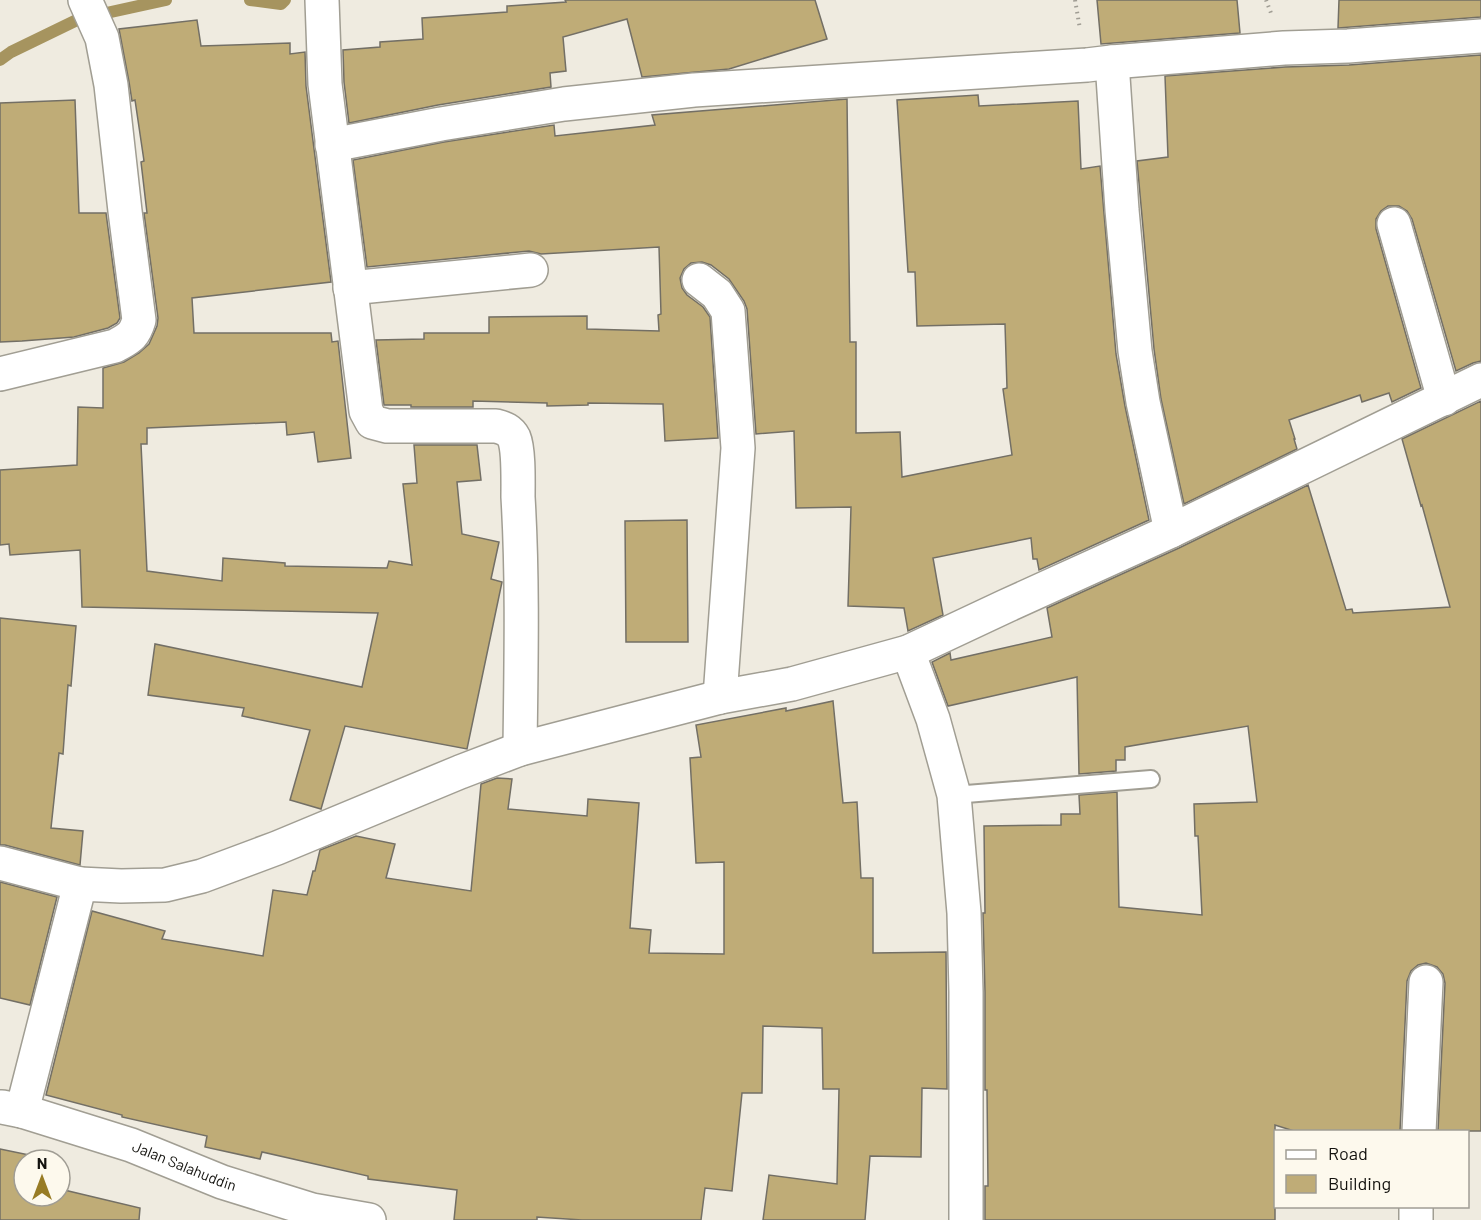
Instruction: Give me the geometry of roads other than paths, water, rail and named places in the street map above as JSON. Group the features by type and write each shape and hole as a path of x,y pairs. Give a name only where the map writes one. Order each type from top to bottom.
{"street":[{"path":"0,374 115,346 136,332 139,320 124,211 111,85 102,38 85,0"},
{"path":"322,5 325,84 366,411 372,422 387,426 496,426 510,432 516,445 520,521 520,749"},
{"path":"332,144 564,104 694,90 1087,65 1284,48 1348,46 1481,36"},
{"path":"1112,62 1135,351 1143,402 1171,531"},
{"path":"1394,224 1444,399"},
{"path":"350,288 531,270"},
{"path":"699,280 717,294 728,311 738,448 720,697"},
{"path":"0,863 80,884 165,885 202,876 277,848 520,749 720,697 792,684 908,652 1171,531 1481,380"},
{"path":"908,652 933,719 954,795 964,913 966,1220"},
{"path":"11,1109 80,884"},
{"path":"1419,1130 1426,982"},
{"name":"Jalan Salahuddin","path":"11,1109 131,1145 222,1182 312,1210 369,1220"}],"lane":[{"path":"954,795 1151,779"}],"waterway":[{"path":"0,60 11,52 79,19 166,0"},
{"path":"250,0 281,4 285,0"}]}
